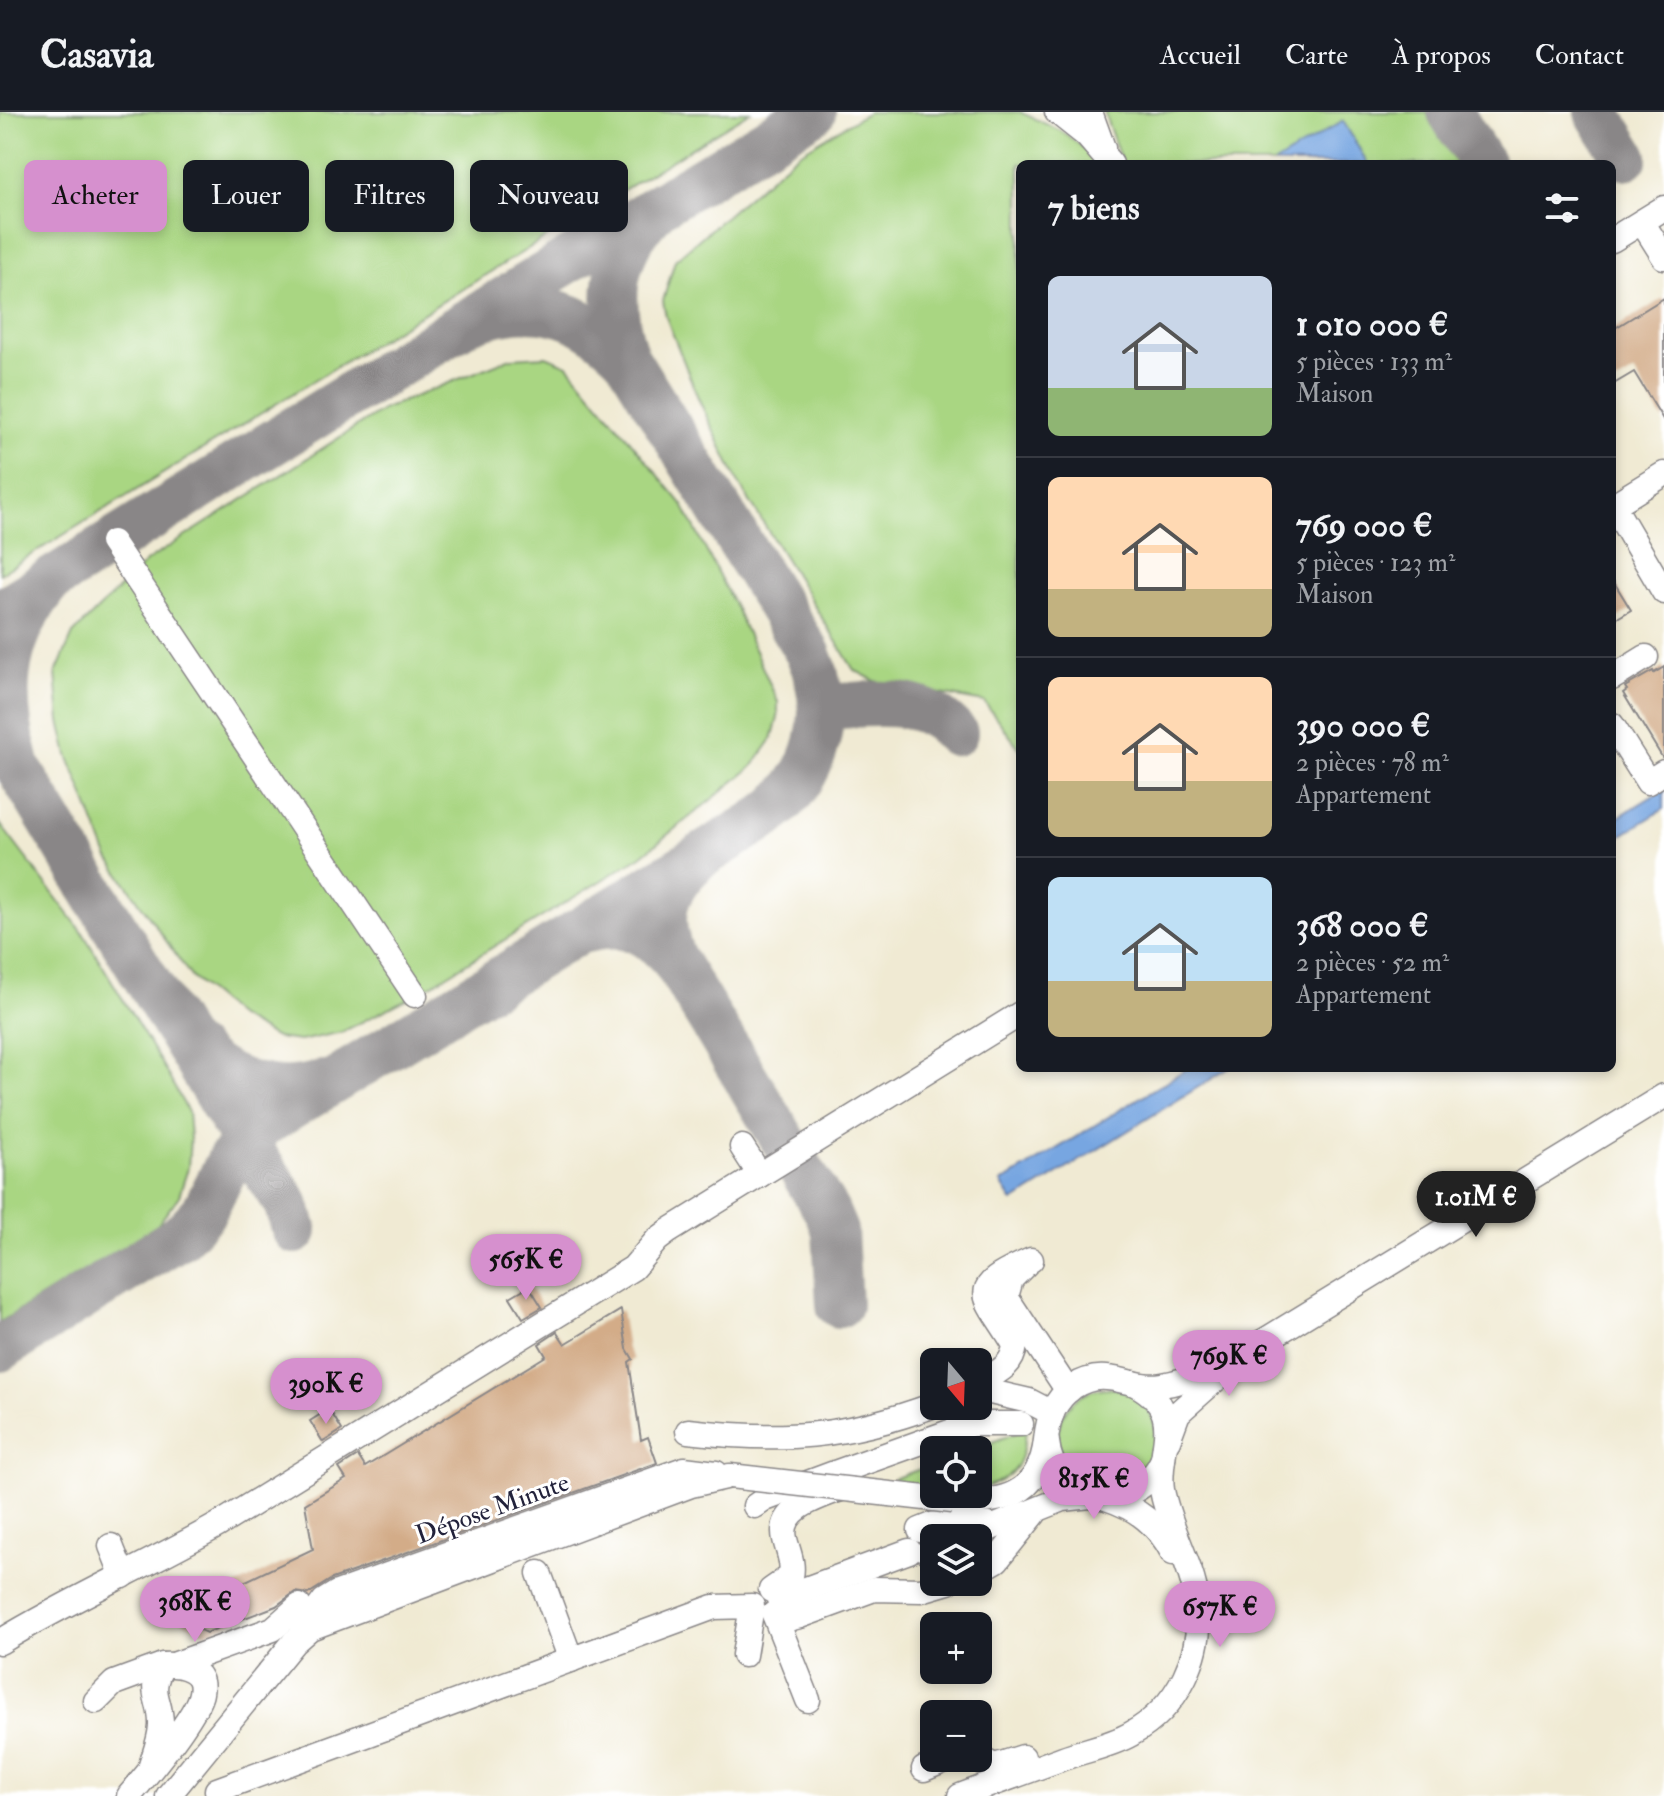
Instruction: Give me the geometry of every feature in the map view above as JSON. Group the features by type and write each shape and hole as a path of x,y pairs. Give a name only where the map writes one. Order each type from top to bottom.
{"street":[{"path":"1057,112 1086,135 1108,160"},
{"path":"1090,112 1109,160"},
{"path":"1616,238 1664,208"},
{"path":"1642,222 1664,257"},
{"path":"1616,505 1664,474"},
{"path":"1616,512 1664,592"},
{"path":"112,542 415,995"},
{"path":"1616,676 1646,657"},
{"path":"1616,731 1648,782 1664,772"},
{"path":"0,1642 218,1525 633,1268 669,1231 1016,1016"},
{"path":"168,1796 294,1642 310,1628 691,1485 730,1476 952,1501 987,1502 1018,1493 1040,1464 1052,1413 1068,1391 1098,1377 1162,1385 1189,1378 1264,1341 1664,1096"},
{"path":"742,1147 760,1175"},
{"path":"992,1376 1007,1366 1013,1357 1015,1345 988,1302 987,1286 997,1275 1031,1260 1003,1278 997,1290 998,1298 1019,1333 1042,1350 1068,1391"},
{"path":"960,1796 1121,1739 1151,1720 1179,1688 1192,1660 1198,1632 1197,1599 1165,1505 1162,1486 1171,1426 1187,1402 1264,1341"},
{"path":"992,1529 1063,1499 1131,1493 1157,1472 1166,1449 1165,1419 1159,1406 1132,1382"},
{"path":"992,1390 1029,1401 1052,1413"},
{"path":"688,1431 767,1438 819,1435 867,1426 920,1409"},
{"path":"986,1436 1052,1413"},
{"path":"755,1506 765,1499 832,1474 956,1420"},
{"path":"976,1420 1021,1424"},
{"path":"992,1761 1061,1748 1081,1751 1134,1720 1169,1686 1182,1658 1189,1624 1184,1585 1166,1540 1138,1511 1068,1483 1056,1471 1046,1439"},
{"path":"808,1700 783,1592 784,1534 790,1514 799,1507 867,1477 920,1459"},
{"path":"992,1563 1038,1510"},
{"path":"992,1525 1002,1525"},
{"path":"217,1790 726,1605 783,1592 826,1564 920,1544"},
{"path":"111,1546 123,1576"},
{"path":"539,1573 571,1660"},
{"path":"783,1592 792,1618 874,1589 920,1590"},
{"path":"726,1605 744,1655 783,1592"},
{"path":"150,1769 161,1721 153,1686 165,1669 273,1629 299,1606"},
{"path":"129,1796 166,1749 201,1694 198,1677 186,1666 165,1669"}],"green space":[{"path":"0,112 750,112 628,187 628,160 470,160 470,232 555,232 0,574"},
{"path":"868,112 1020,112 1061,131 1095,160 1016,160 1016,744 984,702 877,682 854,670 738,482 699,400 666,317 663,301 675,260 796,155"},
{"path":"1104,112 1427,112 1457,160 1366,160 1343,121 1281,160 1121,160"},
{"path":"546,356 568,365 683,505 736,609 778,702 778,718 772,739 752,767 641,856 415,995 342,1032 300,1041 276,1038 238,1017 192,978 108,857 68,755 60,721 56,673 73,634 147,561 384,409 511,358"},
{"path":"0,824 83,933 188,1112 190,1138 188,1168 179,1196 156,1227 0,1322"},
{"path":"1107,1388 1126,1391 1142,1402 1153,1418 1156,1437 1153,1456 1142,1472 1126,1483 1107,1486 1088,1483 1072,1472 1061,1456 1058,1437 1061,1418 1072,1402 1088,1391"},
{"path":"1026,1429 1019,1461 1008,1476 992,1484 992,1442"},
{"path":"920,1469 920,1488 894,1485 893,1479"}],"water":[{"path":"1343,121 1366,160 1280,160"},
{"path":"1664,789 1664,809 1616,839 1616,819"},
{"path":"1181,1072 1223,1072 1013,1202 1001,1183"}],"building":[{"path":"1664,298 1664,421 1634,372 1616,383 1616,328"},
{"path":"1616,586 1631,610 1616,619"},
{"path":"1664,667 1662,757 1623,693 1627,690 1625,687"},
{"path":"529,1286 542,1307 523,1318 510,1297"},
{"path":"621,1310 627,1349 633,1359 629,1362 641,1440 648,1437 657,1463 332,1579 308,1594 295,1592 276,1606 206,1633 172,1616 313,1549 305,1504 346,1479 339,1468 358,1456 365,1467 546,1356 539,1344 557,1332 565,1344"},
{"path":"329,1409 342,1430 323,1442 310,1421"}],"taxiway":[{"path":"0,612 813,112"},
{"path":"1450,112 1480,160"},
{"path":"1597,112 1625,157"},
{"path":"626,357 617,318 616,281 628,246 652,213"},
{"path":"0,1349 181,1236 203,1213 230,1159 259,1127 765,817 798,783 809,764 817,743 820,698 808,653 626,357 590,327 552,312 512,310 467,322"},
{"path":"17,764 8,717 8,673 19,631 44,589"},
{"path":"822,707 876,704 910,707 941,720 955,733"},
{"path":"0,738 244,1140 286,1203 295,1231"},
{"path":"581,931 609,926 632,929 653,940 674,960 665,933 665,909 674,886 692,864"},
{"path":"674,960 827,1212 835,1231 839,1305"},
{"path":"197,1052 223,1072 255,1085 290,1089 323,1083"}]}
